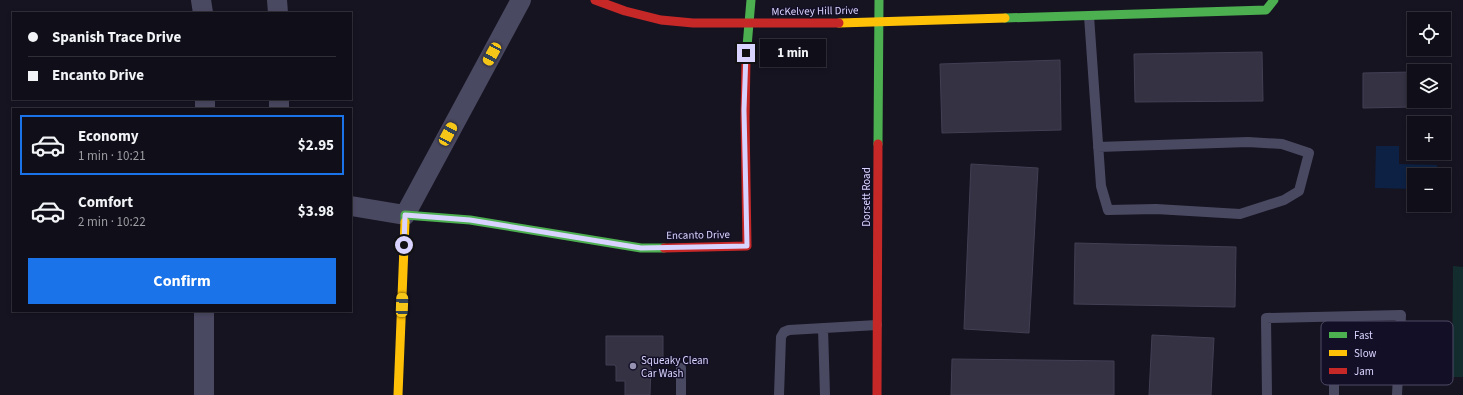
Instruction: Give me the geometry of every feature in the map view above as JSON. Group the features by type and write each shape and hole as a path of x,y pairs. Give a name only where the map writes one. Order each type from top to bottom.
{"street":[{"path":"201,0 203,12"},
{"path":"277,0 278,12"},
{"path":"398,395 405,215 521,0"},
{"name":"McKelvey Hill Drive","path":"595,0 625,11 661,20 693,23 878,22 1266,10 1274,0"},
{"name":"Encanto Drive","path":"405,215 470,220 641,248 747,246 744,110 746,53 751,23 751,0"},
{"name":"Dorsett Road","path":"877,395 879,0"},
{"path":"352,206 405,215"},
{"path":"204,312 204,395"}],"lane":[{"path":"1182,0 1183,13"},
{"path":"1089,16 1098,146 1101,186 1108,210 1156,209 1240,214 1284,200 1299,191 1309,153 1282,144 1248,142 1098,146"},
{"path":"1268,395 1266,318 1401,315 1401,321"},
{"path":"779,395 781,337 784,332 789,330 877,325"},
{"path":"824,328 824,395"},
{"path":"681,368 682,395"},
{"path":"1397,395 1398,385"}],"green space":[{"path":"1453,266 1463,267 1463,377 1453,377"}],"water":[{"path":"1376,146 1399,146 1399,164 1437,165 1437,168 1407,168 1407,189 1375,188"}],"building":[{"path":"1262,52 1263,101 1135,102 1134,54"},
{"path":"1060,60 1061,130 942,133 940,64"},
{"path":"1407,72 1407,107 1363,108 1363,73"},
{"path":"971,164 1038,168 1029,333 964,329"},
{"path":"1075,243 1236,247 1235,307 1074,304"},
{"path":"1152,335 1214,338 1211,395 1149,395"},
{"name":"Squeaky Clean Car Wash","path":"606,336 663,336 663,363 651,363 650,395 625,395 625,381 616,381 615,365 606,365"},
{"path":"952,359 1114,361 1114,395 951,395"}],"traffic: fast":[{"path":"746,58 751,0"},
{"path":"878,144 879,0"},
{"path":"1005,18 1266,10 1274,0"},
{"path":"405,222 405,215 470,220 641,248 664,248"}],"traffic: slow":[{"path":"839,23 1005,18"},
{"path":"398,395 405,222"}],"traffic: jam":[{"path":"595,0 625,11 661,20 693,23 839,23"},
{"path":"664,248 747,246 745,118 746,58"},
{"path":"877,395 878,144"}],"place":[{"name":"Squeaky Clean Car Wash","path":"633,366"}],"route":[{"path":"404,245 405,215 470,220 641,248 747,246 744,110 746,53"}]}
